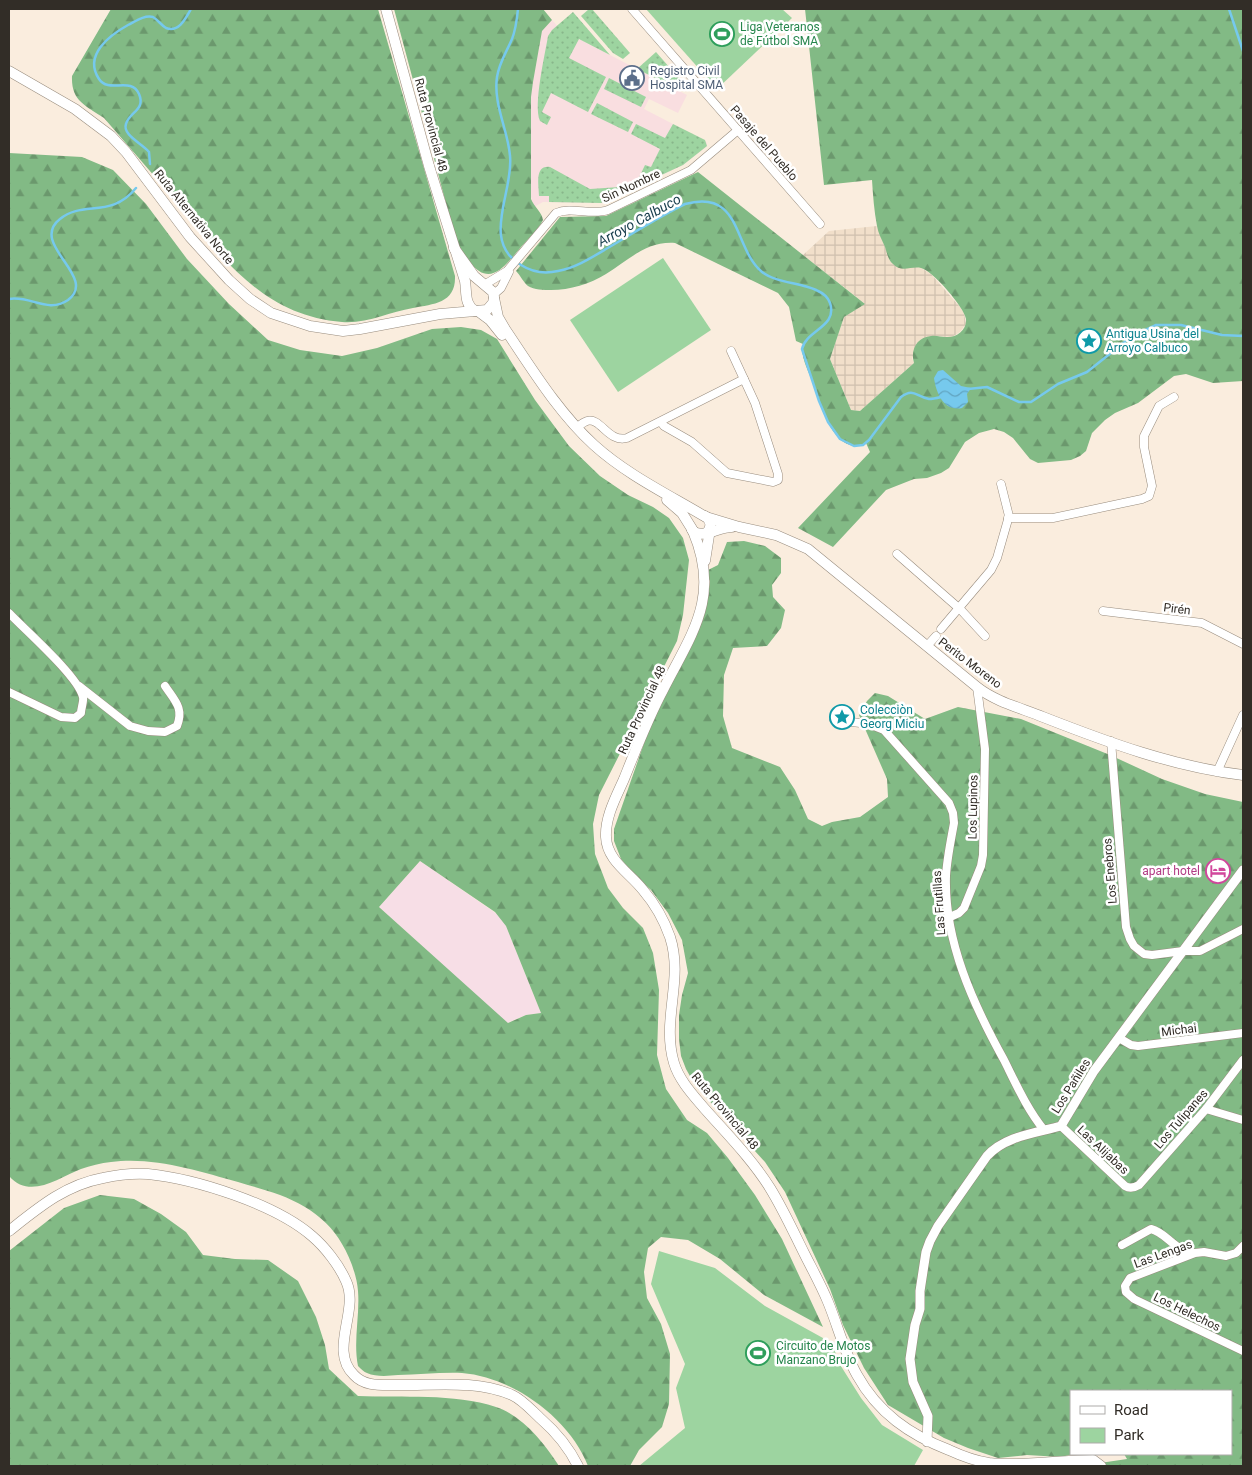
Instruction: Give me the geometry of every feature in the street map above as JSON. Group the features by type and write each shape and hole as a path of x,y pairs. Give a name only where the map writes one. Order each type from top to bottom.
{"main road":[{"name":"Ruta Provincial 48","path":"386,9 429,166 453,243 468,304 487,316 494,324 548,400 575,429 622,467 707,525 704,597 698,622 662,692 627,770 610,814 606,840 615,861 641,886 652,901 671,940 675,955 676,971 669,1023 670,1039 675,1065 680,1076 696,1099 744,1154 769,1187 788,1220 825,1296 847,1356 870,1396 889,1417 927,1442 987,1463 1006,1464 1092,1460 1100,1463 1102,1466"},
{"name":"Ruta Alternativa Norte","path":"9,71 75,109 111,136 126,152 195,242 236,287 250,300 264,309 302,324 334,330 360,329 440,314 477,311"},
{"name":"Ruta Provincial 48","path":"453,243 467,267 483,284 491,289 498,317 505,329 590,448 613,467 677,507 692,530 699,546 704,572"},
{"path":"467,295 473,286 483,284"},
{"name":"Ruta Alternativa Norte","path":"440,314 458,306 467,295"},
{"path":"477,311 489,308 493,304 494,296"},
{"path":"699,515 707,525 699,535 692,530 693,519 699,515"},
{"name":"Perito Moreno","path":"707,525 721,528 739,527"},
{"name":"Perito Moreno","path":"707,525 739,527 776,535 808,549 977,687 999,700 1073,729 1184,765 1243,775"},
{"path":"9,1231 42,1204 62,1191 101,1178 121,1175 165,1176 232,1193 288,1219 312,1236 331,1257 346,1281 350,1295 343,1346 346,1362 354,1376 369,1384 446,1383 487,1388 513,1396 549,1426 566,1446 578,1466"}],"street":[{"name":"Pasaje del Pueblo","path":"632,9 820,224"},
{"name":"Sin Nombre","path":"483,284 500,276 511,266 556,213 564,211 605,211 688,172 738,130"},
{"name":"Sin Nombre","path":"494,296 501,288 511,266"},
{"path":"658,423 695,444 727,473 776,481 779,478 778,474 755,403 731,351"},
{"path":"575,429 588,421 594,421 612,437 623,439 744,379"},
{"path":"1008,518 1057,517 1149,496 1152,486 1144,447 1144,436 1159,406 1174,397"},
{"path":"927,646 994,564 1008,518 1008,510 1001,484"},
{"path":"897,554 959,608 985,636"},
{"name":"Pirén","path":"1104,611 1202,623 1243,644"},
{"path":"9,613 55,659 75,683 83,698 81,712 75,718 60,716 9,692"},
{"path":"75,683 130,726 148,731 165,732 177,726 181,716 178,704 164,686"},
{"name":"Los Lupinos","path":"950,917 959,913 964,908 981,866 983,855 985,749 977,687"},
{"path":"1217,772 1243,715"},
{"name":"Las Frutillas","path":"834,720 869,724 884,730 949,803 954,823 946,876 952,936 958,959 990,1034 1032,1112 1044,1130"},
{"name":"Los Enebros","path":"1110,741 1126,931 1134,946 1140,952 1148,955 1183,950 1200,951 1243,929"},
{"name":"Los Pañiles","path":"927,1442 928,1416 915,1387 911,1371 910,1353 920,1309 920,1291 926,1252 932,1236 987,1156 1003,1144 1061,1126 1094,1071 1243,870"},
{"name":"Michai","path":"1119,1038 1131,1045 1138,1046 1243,1034"},
{"name":"Los Tulipanes","path":"1132,1188 1139,1185 1206,1109 1243,1060"},
{"path":"1206,1109 1243,1120"},
{"name":"Las Alijabas","path":"1061,1126 1125,1186 1132,1188"},
{"path":"1122,1245 1151,1228 1179,1248 1195,1253"},
{"name":"Las Lengas","path":"1125,1289 1126,1282 1130,1278 1195,1253 1204,1252 1226,1256 1236,1253 1243,1246"},
{"name":"Los Helechos","path":"1125,1289 1128,1295 1134,1299 1243,1351"}],"shaded area":[{"path":"552,20 560,29 687,95 678,113 649,99 644,109 704,140 707,143 706,147 683,165 603,203 543,202 534,207 531,197 531,92 542,31"},
{"path":"877,226 891,262 921,268 931,274 960,307 964,313 966,324 960,332 952,337 932,336 912,358 914,363 860,411 851,410 830,359 844,317 864,303 803,255 829,231"},
{"path":"420,861 501,918 506,926 541,1013 526,1015 507,1023 379,907"}],"green space":[{"path":"111,9 378,9 455,276 452,292 448,297 436,303 369,320 342,322 314,317 288,308 266,295 245,279 208,241 104,118 85,106 74,91 72,76"},
{"path":"394,9 543,9 552,20 542,31 531,97 531,199 543,220 536,231 497,272 490,274 477,269 469,261 455,237"},
{"path":"589,9 592,9 630,53 623,59 613,53 581,16"},
{"name":"Liga Veteranos de Fútbol SMA","path":"646,9 782,9 792,18 717,89"},
{"path":"805,9 1243,9 1243,381 1213,383 1186,374 1174,376 1138,403 1115,413 1105,420 1092,433 1086,451 1071,460 1038,463 1030,459 1013,438 1004,432 994,429 979,433 965,442 949,468 941,473 927,478 914,479 886,490 833,547 798,528 870,452 866,443 855,446 845,443 830,426 805,363 802,349 803,344 796,341 789,307 778,293 675,243 665,243 646,248 600,278 580,286 565,289 539,290 533,288 526,285 516,271 560,217 606,216 698,172 865,304 844,317 830,359 851,410 860,411 914,363 914,349 922,339 933,336 950,337 963,330 966,323 964,313 940,282 921,268 899,268 890,260 878,229 874,209 872,180 824,185"},
{"path":"573,12 610,55 579,39 569,58 606,77 588,112 551,93 542,112 551,117 547,125 540,121 538,104 540,80 548,36 552,30"},
{"path":"656,52 684,84 681,91 637,69"},
{"path":"609,78 646,97 641,107 604,89"},
{"path":"597,103 633,122 628,132 591,114"},
{"path":"636,124 665,138 673,124 705,140 707,146 683,165 601,203 549,202 549,196 539,196 539,172 545,167 550,167 590,189 635,186 645,165 651,167 660,149 631,134"},
{"path":"9,153 82,157 113,170 146,204 187,259 229,304 268,340 300,350 342,356 377,348 432,329 461,327 481,330 497,339 535,400 569,446 600,476 628,495 653,507 669,518 683,538 689,560 683,615 677,641 599,795 593,824 595,854 608,888 623,908 643,928 653,953 659,990 657,1055 666,1089 687,1120 707,1133 755,1195 782,1239 823,1327 764,1295 720,1259 688,1240 661,1237 648,1248 644,1272 647,1298 661,1324 670,1354 669,1404 662,1427 639,1450 630,1466 588,1466 580,1449 554,1417 520,1392 501,1383 481,1376 462,1373 382,1376 366,1373 361,1369 358,1366 356,1347 358,1291 350,1261 339,1238 331,1228 316,1214 297,1202 272,1192 207,1173 143,1161 107,1162 81,1169 35,1187 17,1183 9,1176","holes":["420,861 495,912 506,926 541,1013 526,1015 508,1023 379,907"]},
{"path":"663,258 711,330 618,392 570,320"},
{"path":"744,541 765,546 781,558 781,573 772,585 773,597 785,610 781,628 767,646 733,648 724,675 723,716 732,748 780,767 795,790 808,819 822,826 832,822 860,817 888,797 887,779 859,715 867,701 875,693 888,696 925,719 958,707 1021,719 1110,755 1162,779 1205,794 1243,802 1243,1466 1108,1466 1100,1463 1127,1459 1125,1455 1232,1455 1232,1390 1070,1390 1070,1455 1060,1457 1027,1455 998,1458 944,1438 888,1405 864,1368 843,1325 830,1289 785,1192 765,1162 695,1085 686,1069 681,1056 679,1039 679,1015 688,973 682,940 668,913 651,890 635,876 621,859 614,841 614,829 662,692 698,632 708,597 710,581 704,572 718,565 727,542"},
{"path":"100,1195 134,1199 161,1214 186,1232 203,1255 235,1259 268,1260 298,1281 316,1317 325,1345 329,1369 358,1396 445,1398 496,1407 515,1417 532,1431 559,1466 9,1466 9,1251 64,1208"},
{"name":"Circuito de Motos Manzano Brujo","path":"659,1251 715,1268 765,1306 832,1343 839,1363 861,1398 882,1425 923,1450 914,1466 639,1466 685,1428 676,1388 685,1364 651,1284"}],"water":[{"path":"943,370 961,386 971,388 967,394 968,402 962,408 950,407 939,395 934,378 938,371"}],"waterway":[{"path":"150,164 149,152 130,136 126,128 128,120 139,107 141,99 139,94 131,86 114,86 103,83 95,70 96,54 114,34 140,19 153,17 166,28 171,29 182,24 191,9"},
{"name":"Arroyo Calbuco","path":"518,9 512,39 499,67 496,87 510,156 510,170 501,229 503,243 509,255 521,265 534,271 553,272 564,270 589,259 685,204 703,201 717,205 727,212 753,262 762,272 779,280 819,291 826,296 830,303 830,318 809,337 802,349 819,401 828,422 840,439 854,446 863,445 905,394 912,393 929,399 941,397"},
{"path":"1229,9 1243,51"},
{"path":"9,299 24,299 46,305 61,304 68,300 75,291 75,281 52,239 52,229 60,219 69,213 117,203 136,188"},
{"name":"Arroyo Calbuco","path":"968,389 987,387 1019,402 1031,402 1058,384 1087,372 1131,337 1156,325 1181,325 1222,335 1243,336"}],"place":[{"name":"Liga Veteranos de Fútbol SMA","path":"722,34"},
{"name":"Registro Civil Hospital SMA","path":"632,78"},
{"name":"Antigua Usina del Arroyo Calbuco","path":"1089,341"},
{"name":"Colecciòn Georg Miciu","path":"842,717"},
{"name":"apart hotel","path":"1218,871"},
{"name":"Circuito de Motos Manzano Brujo","path":"758,1353"}]}
